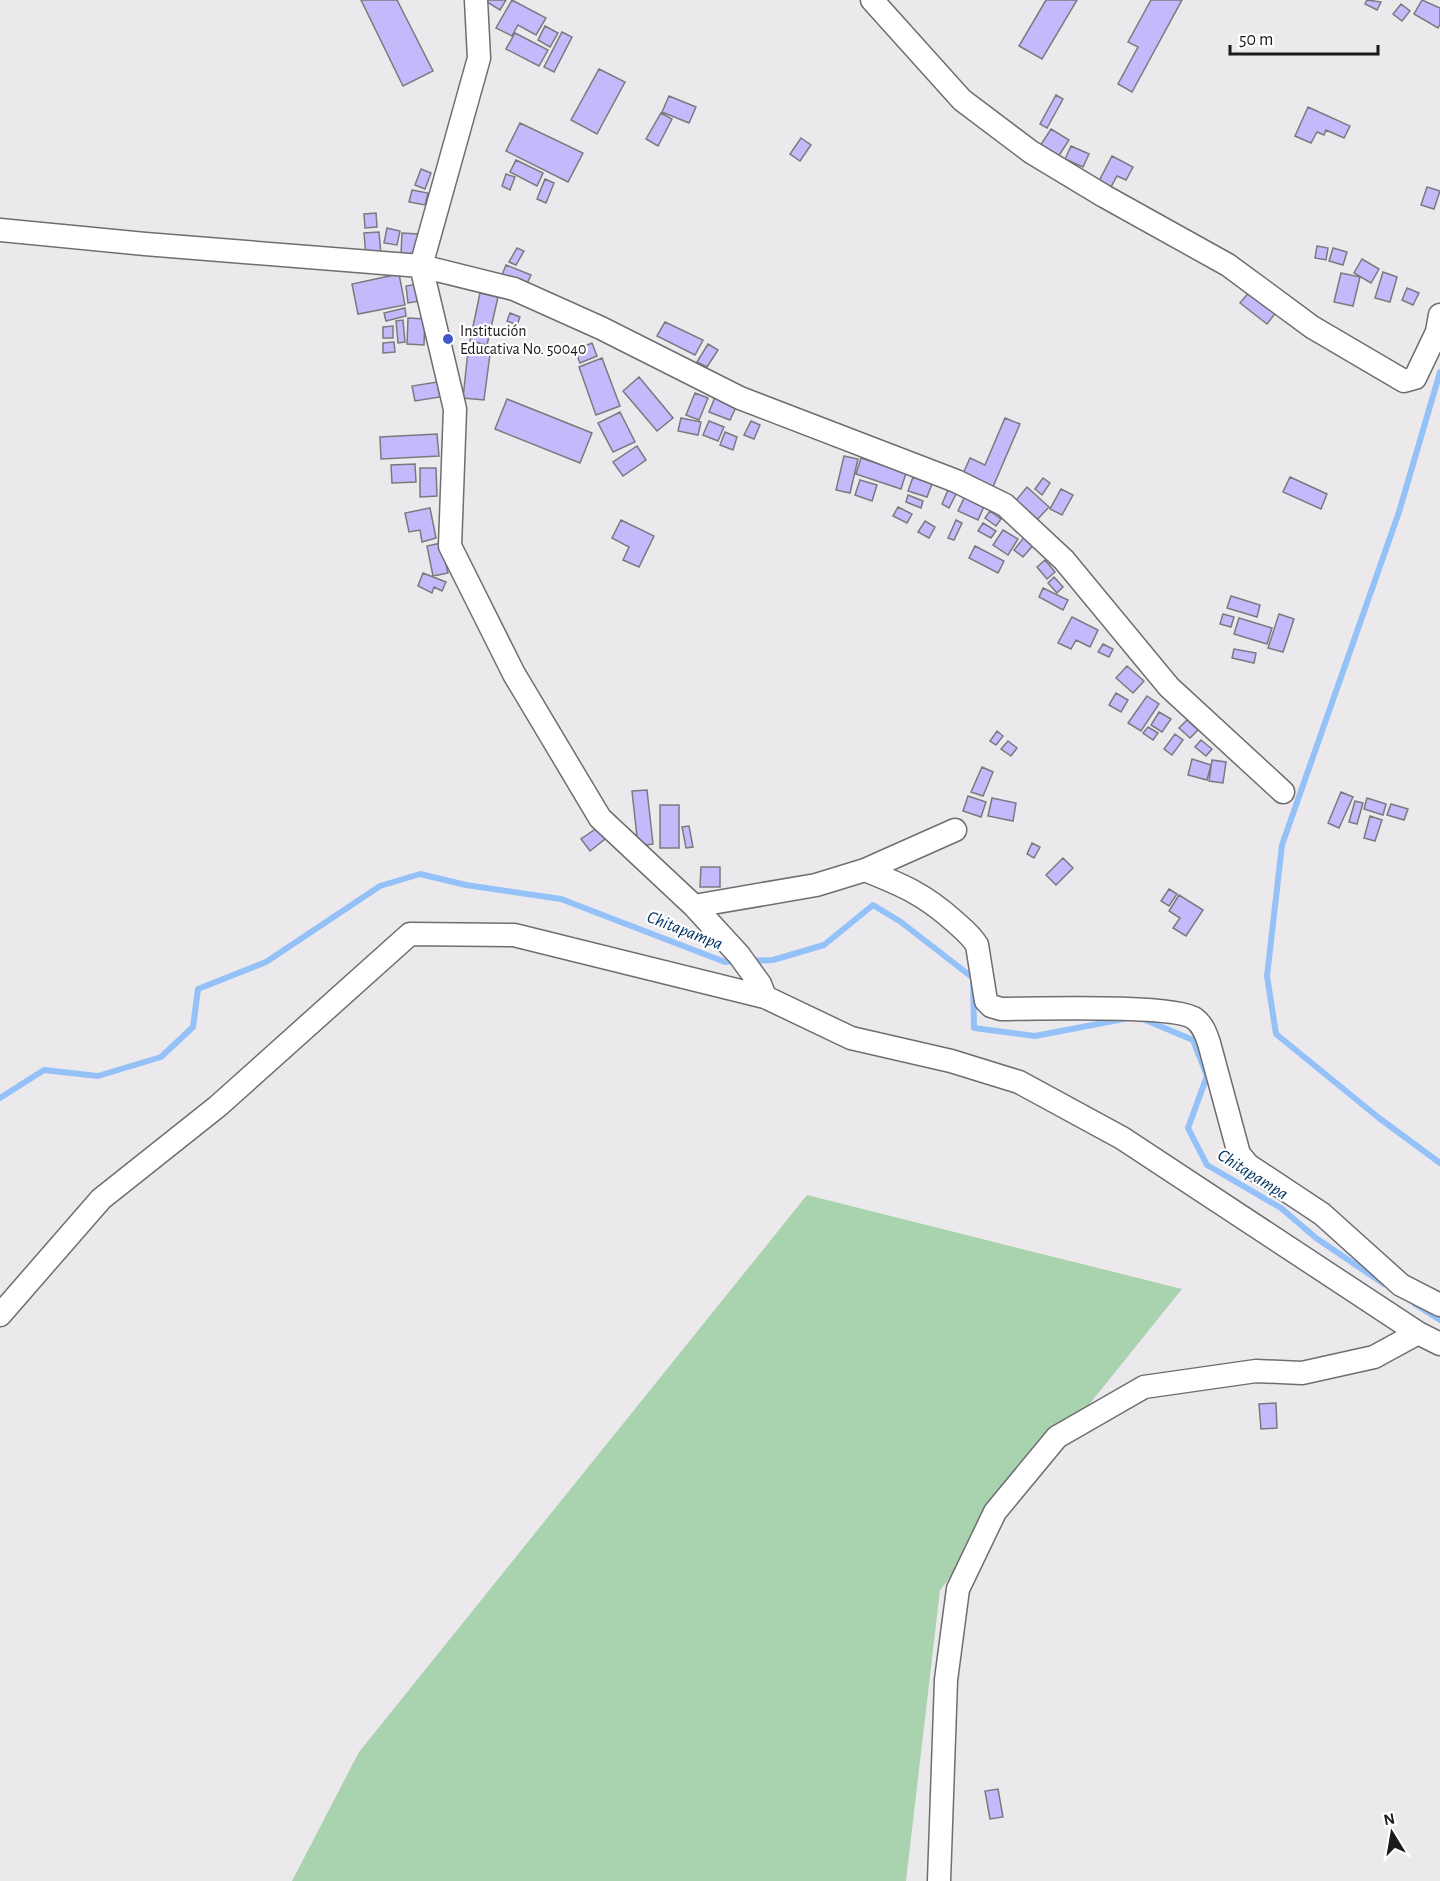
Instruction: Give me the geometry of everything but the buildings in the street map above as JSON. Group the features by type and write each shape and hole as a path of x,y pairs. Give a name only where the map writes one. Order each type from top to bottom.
{"street":[{"path":"476,0 479,58 421,266 455,409 450,546 514,674 600,818 694,906 739,955 763,991"},
{"path":"872,0 962,100 1031,152 1104,196 1228,265 1312,327 1404,381 1415,378 1437,332 1440,315"},
{"path":"0,230 201,249 421,266 514,289 601,328 740,398 956,481 1005,505 1064,560 1169,687 1283,792"},
{"path":"694,906 816,885 865,870 956,830"},
{"path":"865,870 913,889 938,906 973,938 977,945 986,1001 991,1006 1001,1009 1154,1010 1182,1013 1195,1018 1203,1028 1209,1043 1239,1154 1248,1165 1322,1214 1401,1285 1440,1305"},
{"path":"0,1315 101,1199 219,1106 410,934 514,935 763,991 851,1038 951,1061 1019,1082 1122,1138 1418,1334 1440,1344"},
{"path":"939,1881 946,1680 958,1589 995,1512 1057,1437 1144,1387 1256,1371 1302,1373 1374,1357 1418,1334"}],"green space":[{"path":"807,1195 1182,1289 940,1590 906,1881 292,1881 359,1752"}],"waterway":[{"path":"1440,372 1399,512 1282,845 1267,976 1276,1034 1379,1118 1440,1163"},
{"name":"Chitapampa","path":"0,1098 44,1070 98,1076 161,1057 193,1027 198,989 266,962 380,886 420,874 466,885 561,899 725,962 736,961"},
{"name":"Chitapampa","path":"749,961 773,960 824,945 873,905 901,922 973,978 974,1028 1035,1036 1124,1019"},
{"name":"Chitapampa","path":"1143,1019 1193,1040 1207,1076 1188,1128 1207,1165 1281,1208 1316,1238 1384,1284"},
{"name":"Chitapampa","path":"1415,1304 1440,1320"}],"place":[{"name":"Institución Educativa No. 50040","path":"448,339"}]}
